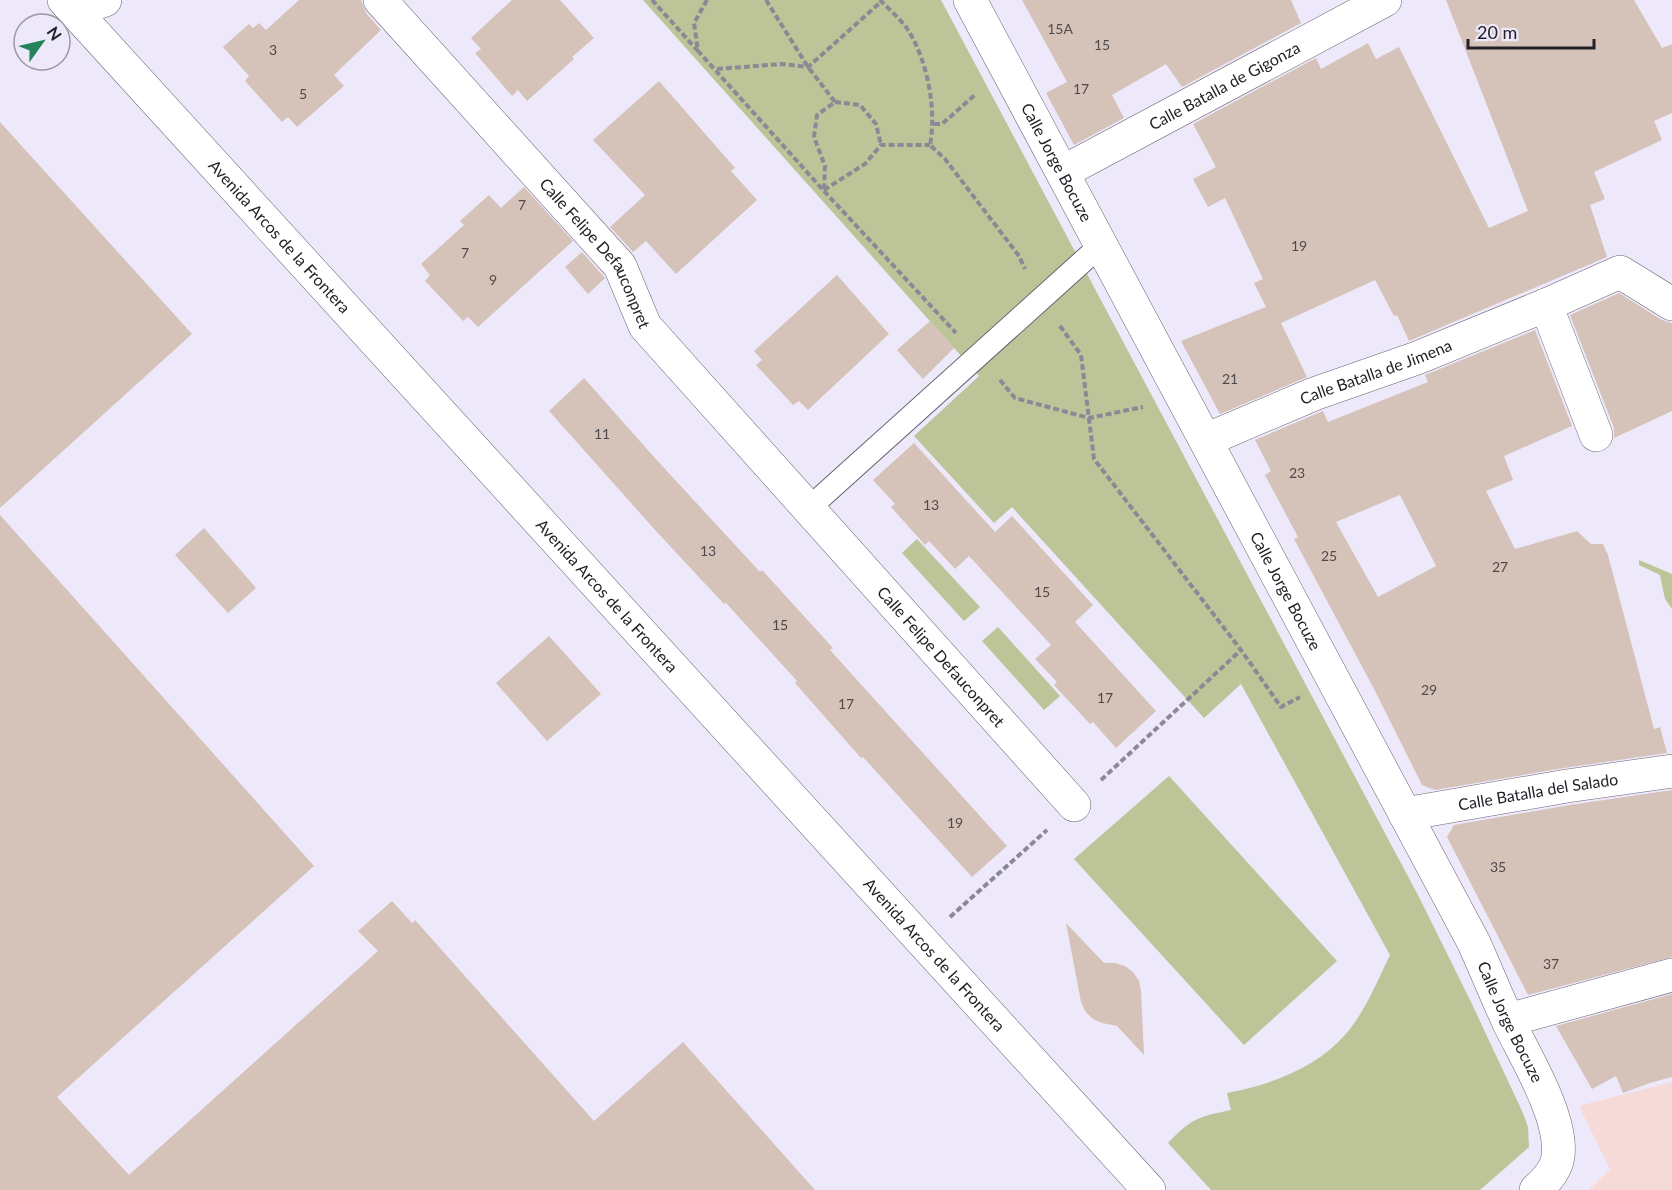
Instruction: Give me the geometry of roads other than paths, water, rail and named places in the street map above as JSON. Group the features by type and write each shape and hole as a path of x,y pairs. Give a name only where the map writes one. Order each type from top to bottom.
{"street":[{"path":"69,5 105,0"},
{"name":"Calle Felipe Defauconpret","path":"380,0 620,266 645,326 1074,805"},
{"name":"Calle Jorge Bocuze","path":"970,0 1474,943 1552,1113 1558,1135 1558,1158 1551,1173 1536,1190"},
{"name":"Calle Batalla de Gigonza","path":"1062,172 1385,0"},
{"name":"Avenida Arcos de la Frontera","path":"69,5 1149,1190"},
{"name":"Calle Batalla de Jimena","path":"1206,440 1314,394 1417,358 1620,272 1672,304"},
{"path":"1546,305 1596,435"},
{"name":"Calle Batalla del Salado","path":"1405,814 1567,786 1672,771"},
{"path":"1508,1020 1672,975"}],"lane":[{"path":"808,508 1101,245"}]}
